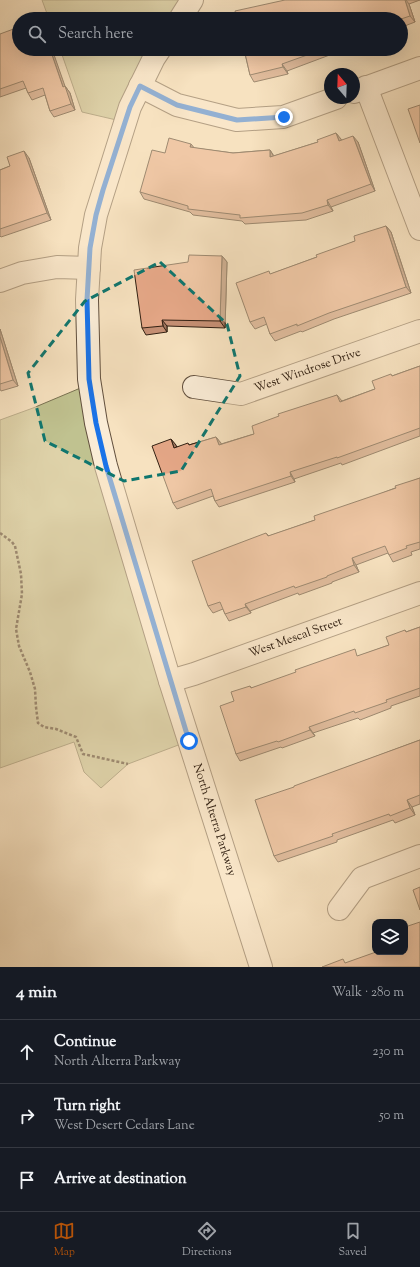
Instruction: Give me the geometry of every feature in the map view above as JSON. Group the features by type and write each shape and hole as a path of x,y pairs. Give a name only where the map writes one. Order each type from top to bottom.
{"street":[{"path":"184,12 192,0"},
{"name":"North Alterra Parkway","path":"156,56 130,107 96,215 90,248 87,300 89,379 96,423 106,466 170,681 261,967"},
{"path":"420,68 360,89 420,229"},
{"path":"140,86 177,105 237,120 284,117 324,102"},
{"path":"0,281 22,273 57,267 89,268"},
{"name":"West Windrose Drive","path":"194,387 241,394 420,331"},
{"name":"West Mescal Street","path":"170,681 194,674 420,593"},
{"path":"338,909 362,878 420,856"}],"path":[{"path":"0,533 15,546 21,574 22,594 16,629 19,646 30,672 35,689 38,723 44,727 56,729 76,737 84,754 128,764"}],"highlighted area":[{"path":"160,262 227,324 240,376 181,471 124,481 45,441 28,373 85,301"}],"green space":[{"path":"42,0 192,0 184,12 46,12"},
{"path":"62,56 157,56 125,122 82,112"},
{"path":"90,384 189,741 128,764 101,788 84,772 74,742 0,768 0,420"}],"building":[{"path":"285,0 405,0 410,16 408,17 408,12 235,11"},
{"path":"12,30 12,56 52,56 63,87 65,86 71,104 50,111 43,88 28,93 23,81 0,89 0,34"},
{"path":"246,56 304,56 282,64 283,67 250,75"},
{"path":"420,105 420,143 408,109"},
{"path":"336,133 339,141 353,136 371,184 327,200 328,205 302,213 240,218 240,215 188,209 188,206 140,192 152,150 165,153 169,138 191,144 190,147 233,153 270,150 270,157 318,142 317,140"},
{"path":"24,151 47,213 0,229 0,170 10,166 7,157"},
{"path":"386,226 406,287 329,313 297,326 297,324 270,334 264,317 250,322 236,283 269,271 270,274 317,257 316,255 355,241 354,236"},
{"path":"189,255 222,256 220,321 162,320 163,326 142,328 134,270 188,262"},
{"path":"0,337 13,380 0,384"},
{"path":"420,366 420,428 337,458 290,472 291,476 215,501 211,489 173,503 152,446 171,439 174,448 188,443 189,445 216,437 219,445 254,434 252,426 279,416 278,414 337,395 340,402 375,389 372,381"},
{"path":"420,478 420,542 406,546 407,548 389,555 385,546 352,558 354,565 327,577 295,588 294,586 245,604 246,607 225,614 220,602 208,606 192,561 266,533 268,536 315,520 314,516 396,488 395,486"},
{"path":"420,627 420,688 386,700 387,702 355,713 354,711 309,727 310,730 278,742 277,741 236,754 220,706 234,701 231,692 250,686 251,688 296,672 295,670 355,649 357,656 389,645 386,637 405,630 406,632"},
{"path":"420,740 420,795 407,800 410,808 390,816 389,814 332,834 333,836 274,856 255,800"},
{"path":"420,887 420,910 413,890"},
{"path":"420,922 420,967 322,967 343,959 345,963 372,953 372,955 408,955 408,926"}],"route":[{"path":"189,741 106,466 96,423 89,379 87,300 90,248 96,215 103,190 130,107 140,86 177,105 237,120 284,117"}]}
